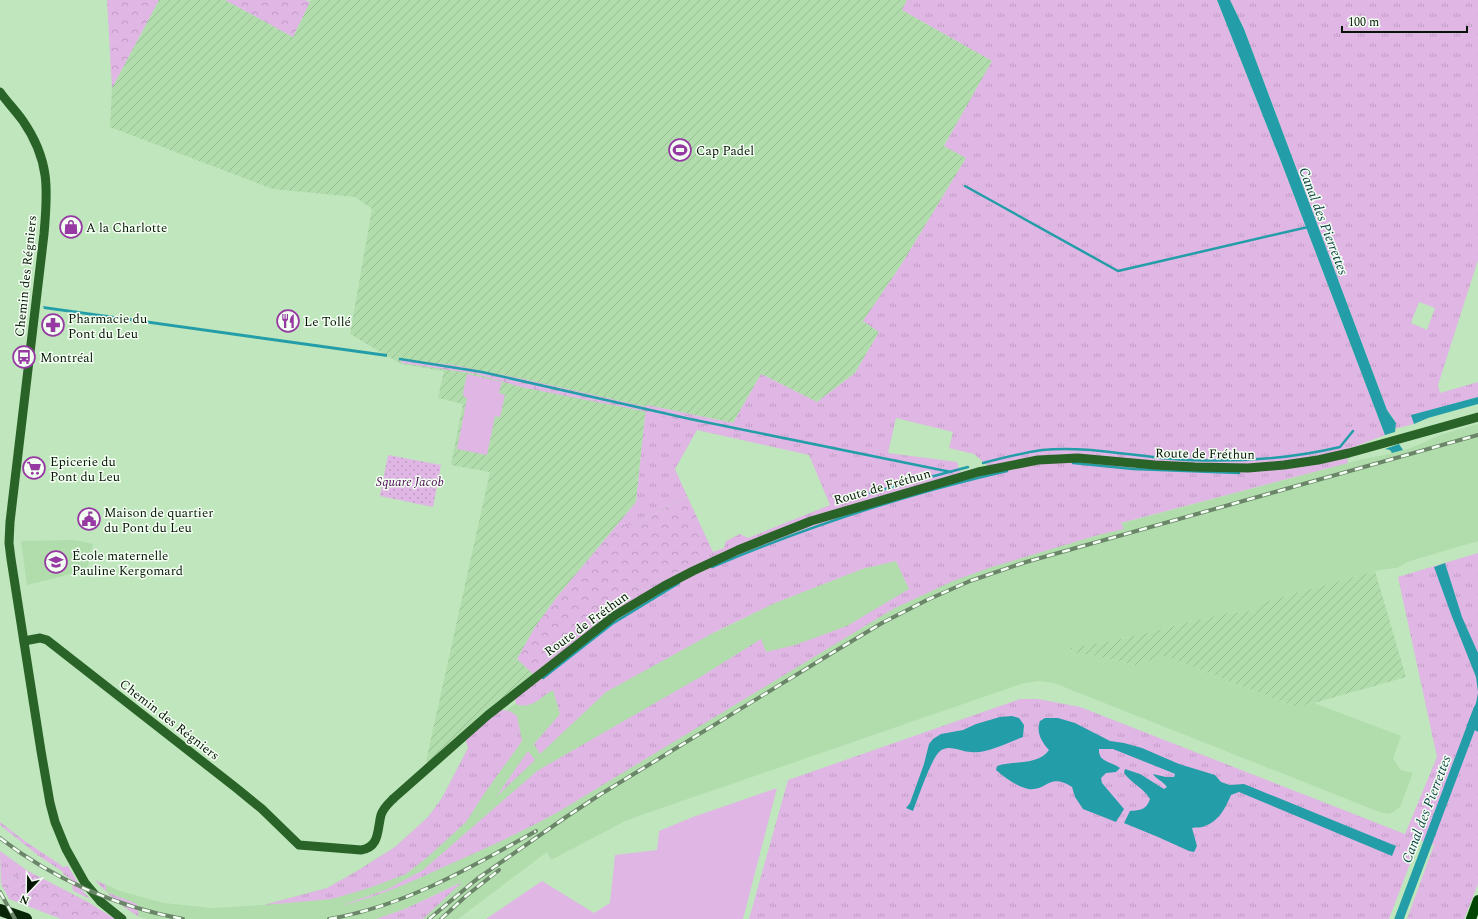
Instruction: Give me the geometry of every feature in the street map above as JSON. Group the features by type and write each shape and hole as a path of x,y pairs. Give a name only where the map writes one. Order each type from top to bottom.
{"highway":[{"path":"0,910 26,919"}],"main road":[{"path":"1471,919 1478,900"}],"street":[{"name":"Chemin des Régniers","path":"0,92 22,120 34,139 42,160 46,180 44,234 10,529 10,559 44,766"},
{"name":"Route de Fréthun","path":"375,842 381,815 394,798 463,736 610,619 636,602 693,570 797,526 836,513 978,472 1038,460 1078,458 1166,466 1248,468 1284,465 1313,461 1349,453 1478,417"},
{"name":"Chemin des Régniers","path":"24,641 40,638 47,640 235,786 262,809 291,839 302,846 356,850 366,849 375,842"},
{"path":"44,766 50,803 55,822 73,862 88,887 108,908 122,919"},
{"path":"44,766 62,826 81,868 92,886 112,906 130,919"}],"shaded area":[{"path":"159,0 225,0 293,37 311,0 907,0 902,10 993,61 944,145 966,158 901,265 864,321 879,332 855,373 817,402 761,374 733,423 647,405 636,502 556,598 535,627 517,659 539,679 465,738 434,768 426,761 490,472 451,465 463,404 438,398 444,371 401,364 350,334 372,209 355,197 273,189 110,127 112,88"},
{"path":"1478,424 1478,541 1410,561 1397,568 1379,570 1260,603 1254,610 1241,613 1231,612 1117,640 1070,648 1073,653 1096,656 1136,665 1165,656 1296,707 1314,703 1401,736 1393,759 1401,770 1413,773 1400,807 1390,814 1382,813 1054,683 1039,681 1024,683 627,820 551,860 547,852 458,919 423,919 461,882 405,909 376,919 147,919 139,917 121,905 95,880 120,891 164,903 212,908 264,905 327,888 395,847 428,817 442,798 468,748 465,738 602,645 714,633 775,603 862,569 896,561 909,589 1097,530 1359,460 1411,448 1440,435"},
{"name":"École maternelle Pauline Kergomard","path":"74,540 93,544 87,570 27,585 21,541"},
{"path":"1375,571 1406,677 1314,703 1296,707 1165,656 1136,665 1096,656 1073,653 1070,648 1117,640 1231,612 1241,613 1254,610 1260,603"}],"green space":[{"path":"107,0 159,0 112,88"},
{"path":"225,0 305,0 310,2 293,37"},
{"path":"907,0 1217,0 1282,164 1385,435 1346,450 1348,463 1121,523 1124,529 1098,535 992,567 953,581 893,609 558,812 490,846 408,883 368,898 340,906 388,889 423,870 537,771 702,676 761,639 766,652 795,645 847,626 909,589 896,561 862,569 775,603 713,633 606,692 540,754 534,744 560,714 553,690 531,704 516,704 515,699 538,679 532,673 590,627 639,591 706,558 713,552 724,548 726,541 740,534 748,538 830,505 809,455 697,430 675,469 687,496 633,525 617,525 636,502 647,405 733,423 761,374 817,402 855,373 879,332 863,321 901,265 966,158 944,146 992,61 902,10","holes":["896,418 953,432 949,448 974,454 988,466 960,472 957,462 888,453"]},
{"path":"1230,0 1478,0 1478,260 1438,385 1440,393 1478,382 1478,397 1412,415 1414,424 1394,429 1394,419 1387,410 1244,29","holes":["1419,302 1435,308 1427,330 1411,323"]},
{"path":"400,359 453,365 523,379 700,419 946,469 941,472 802,443 700,425 638,410 521,387 476,374 402,363"},
{"path":"467,374 502,382 499,393 505,395 500,417 495,416 487,455 457,449 467,398 464,397 463,393"},
{"name":"Square Jacob","path":"388,455 441,465 433,507 380,496"},
{"path":"687,496 713,552 706,558 639,591 590,627 532,673 517,659 535,627 556,598 617,525 633,525"},
{"path":"1478,553 1478,884 1464,919 1407,919 1434,845 1419,840 1389,919 749,919 788,780 1020,699 1038,699 1080,707 1405,834 1437,757 1398,577"},
{"path":"501,710 510,711 517,716 522,741 466,822 430,855 406,874 369,888 332,899 264,905 327,888 395,847 428,817 442,798 468,748 465,738"},
{"path":"528,751 535,760 496,797"},
{"path":"777,788 743,919 486,919 542,881 594,913 610,903 615,855 657,850 659,831 693,817"},
{"path":"0,822 26,842 61,865 62,868 68,866 82,890 90,899 73,891 71,879 0,825"},
{"path":"0,851 28,871 1,884"},
{"path":"28,871 88,902 115,919 61,919 9,899 1,884"},
{"path":"95,880 106,885 106,892 100,885"},
{"path":"462,882 423,919 376,919 405,909"},
{"path":"107,892 137,904 139,917 121,904"}],"water":[{"path":"1217,0 1230,0 1244,29 1387,410 1396,423 1395,432 1385,435 1282,164"},
{"path":"43,306 387,354 387,357 44,309"},
{"path":"1478,397 1478,404 1428,418 1414,424 1411,415"},
{"path":"1399,444 1403,450 1392,453 1390,450 1385,449"},
{"path":"1445,563 1462,617 1478,653 1478,692 1476,677 1434,567"},
{"path":"1478,693 1478,732 1467,725 1476,703"},
{"path":"1012,716 1019,718 1024,725 1023,737 997,747 977,752 967,752 950,748 943,749 939,752 932,763 913,811 906,808 910,803 924,764 929,744 933,739 941,734 963,730 976,724 1000,717"},
{"path":"1045,718 1058,718 1075,723 1110,741 1142,748 1179,764 1215,775 1221,782 1230,785 1244,784 1396,846 1392,856 1239,792 1231,795 1224,809 1214,821 1204,827 1192,828 1197,846 1194,852 1189,851 1124,823 1130,811 1143,809 1150,799 1144,791 1127,777 1124,773 1125,769 1140,774 1164,789 1167,787 1153,774 1174,777 1175,774 1168,771 1113,749 1099,749 1100,756 1105,761 1120,768 1116,772 1106,773 1101,778 1102,783 1124,809 1116,822 1083,809 1075,797 1072,787 1064,783 1058,781 1040,788 1028,789 1019,786 996,770 997,766 1003,764 1032,761 1044,755 1049,750 1039,733 1040,721"}],"waterway":[{"path":"965,186 1118,271 1308,227"},
{"path":"400,359 482,372 690,419 951,472"},
{"path":"983,463 1035,451 1060,449 1096,450 1187,460 1264,459 1340,447 1353,431"},
{"path":"1073,463 1133,469 1239,473"},
{"path":"870,493 968,467"},
{"path":"712,567 820,525 932,490 1007,471"},
{"path":"543,678 612,624 679,583"},
{"name":"Canal des Pierrettes","path":"1399,919 1478,709"}],"railway":[{"path":"429,919 477,879 601,794 882,623 927,600 970,581 1026,562 1478,435"},
{"path":"329,919 384,905 436,884 462,872 536,831"},
{"path":"0,838 20,853 42,866 87,889 134,907 183,919"},
{"path":"441,919 466,896 499,870"},
{"path":"0,892 15,919"}],"place":[{"name":"Cap Padel","path":"680,150"},
{"name":"A la Charlotte","path":"71,227"},
{"name":"Le Tollé","path":"288,321"},
{"name":"Pharmacie du Pont du Leu","path":"53,325"},
{"name":"Montréal","path":"24,357"},
{"name":"Epicerie du Pont du Leu","path":"34,468"},
{"name":"Maison de quartier du Pont du Leu","path":"89,519"},
{"name":"École maternelle Pauline Kergomard","path":"56,562"}]}
